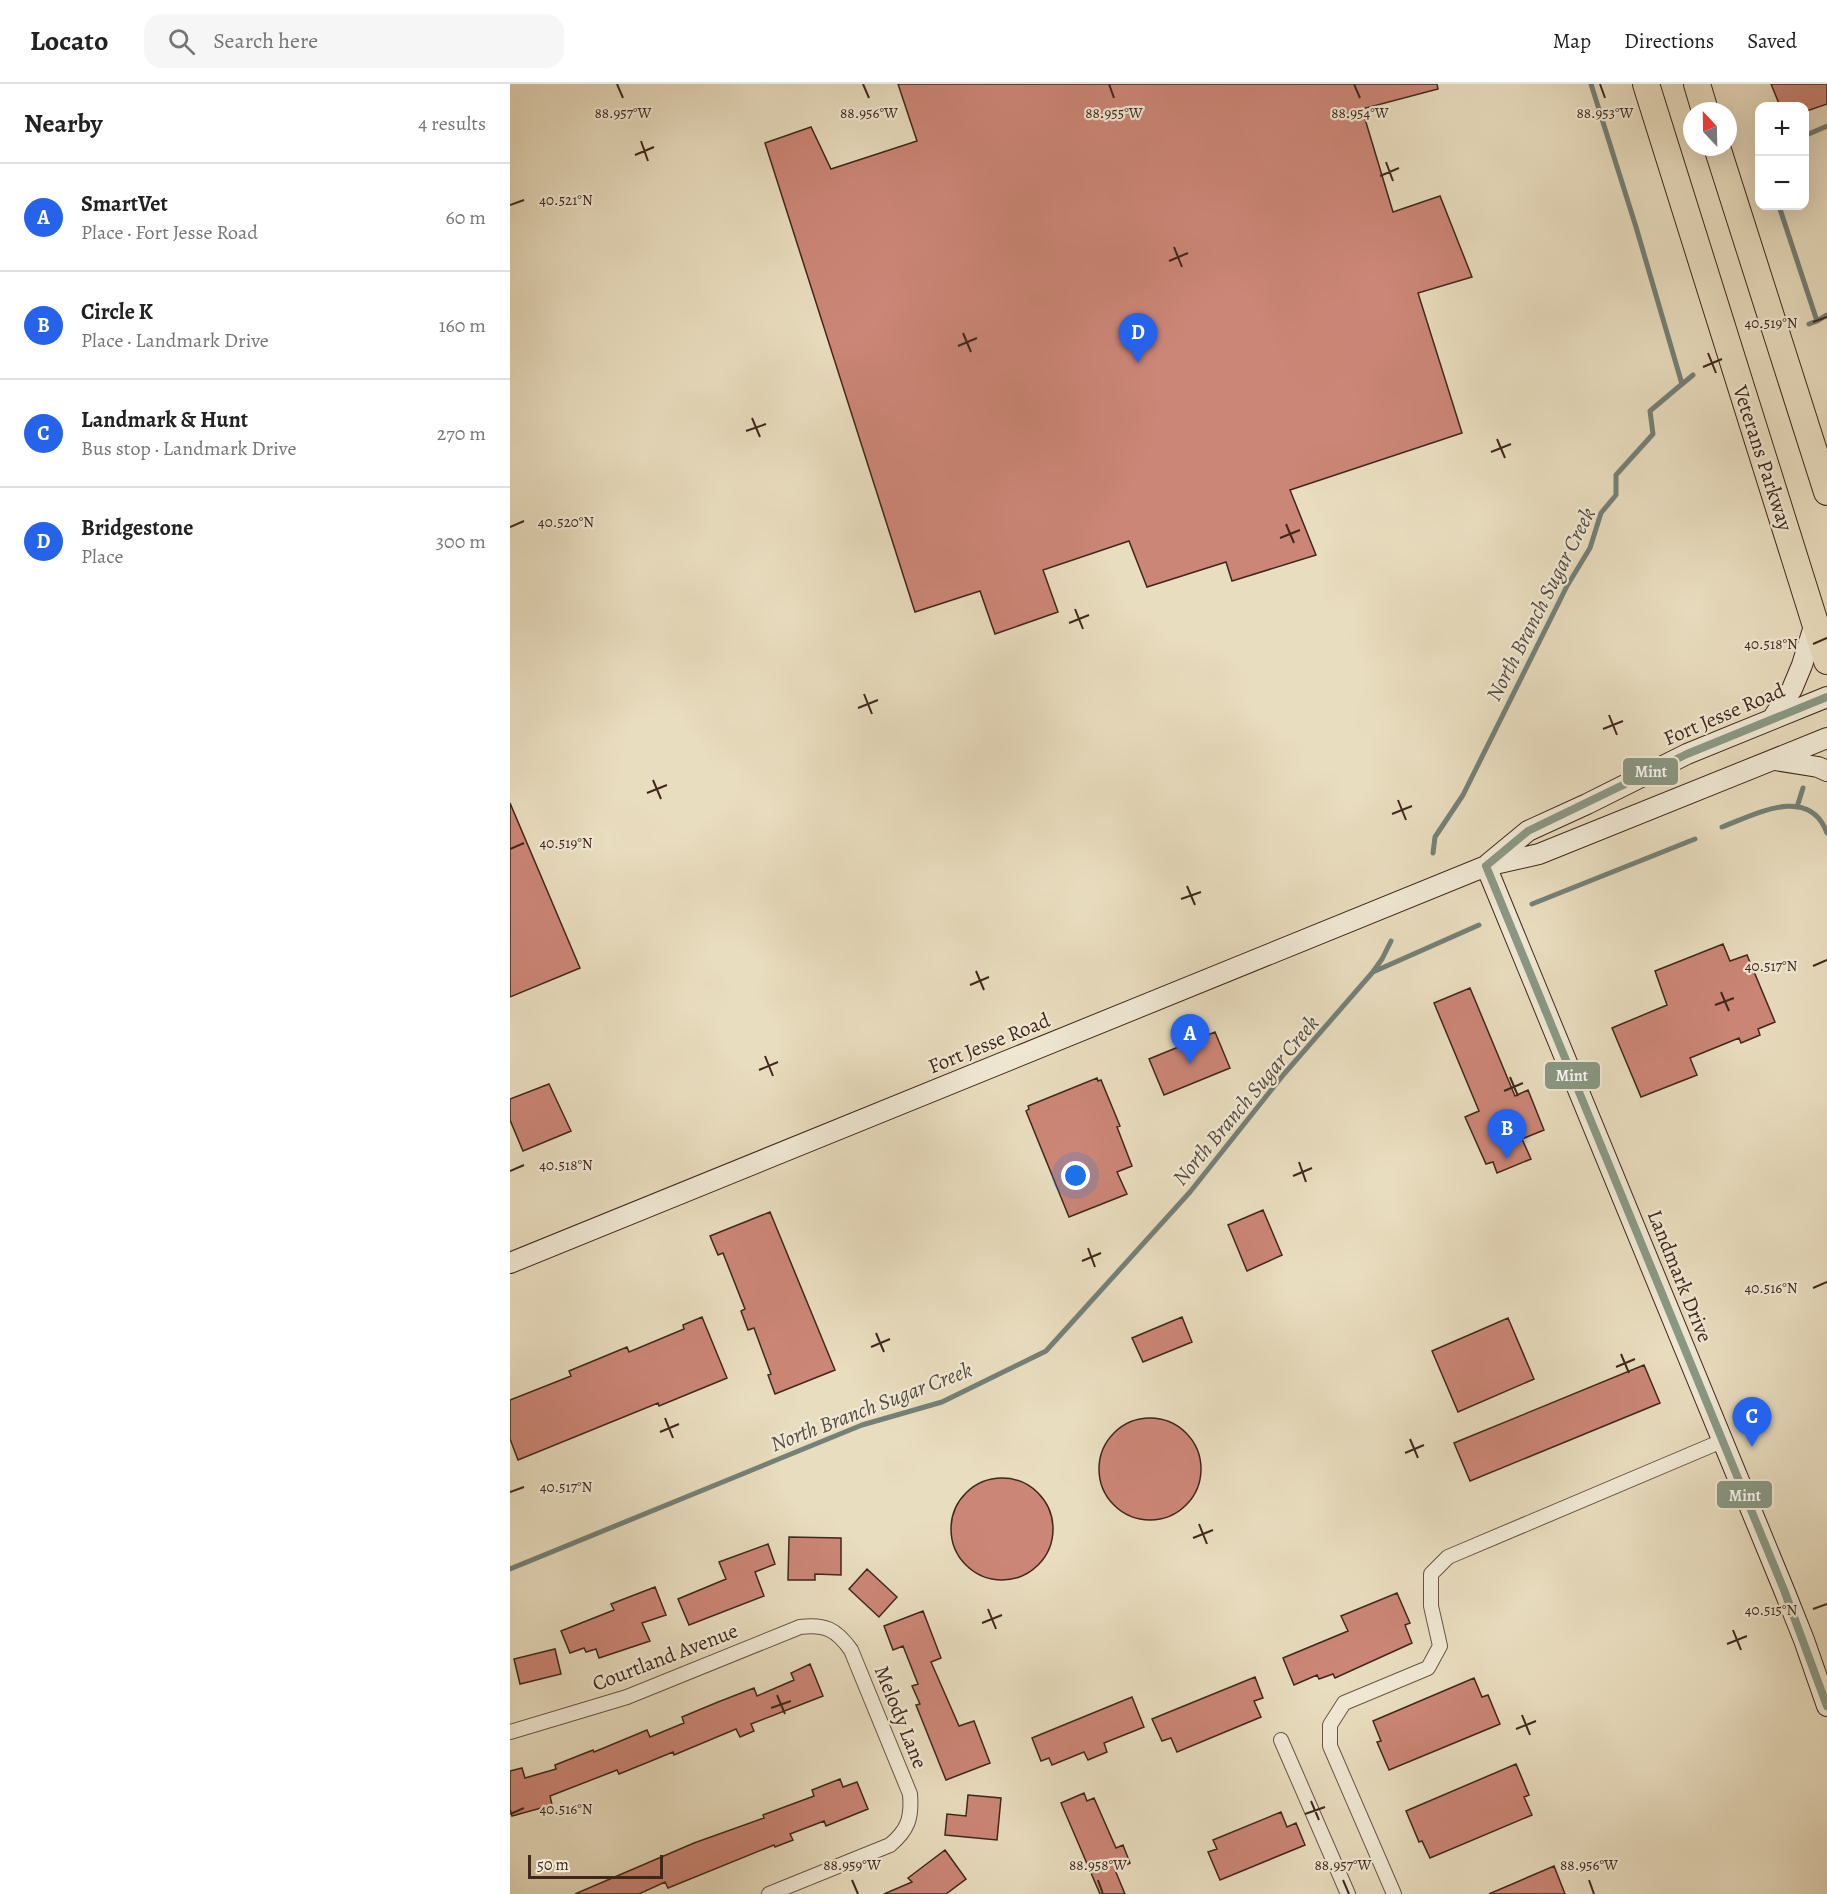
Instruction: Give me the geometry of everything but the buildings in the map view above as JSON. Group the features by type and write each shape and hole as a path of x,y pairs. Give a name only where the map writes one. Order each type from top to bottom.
{"highway":[{"name":"Veterans Parkway","path":"1646,84 1827,661"},
{"path":"1696,84 1702,102"},
{"path":"1720,156 1827,492"}],"main road":[{"path":"1772,719 1792,688 1815,623"},
{"name":"Fort Jesse Road","path":"1486,866 1528,831 1687,754 1827,697"},
{"name":"Fort Jesse Road","path":"510,1263 1486,866 1539,854 1827,738"},
{"path":"1775,760 1818,767 1827,771"},
{"name":"Landmark Drive","path":"1486,866 1804,1640 1827,1706"}],"street":[{"path":"1394,1894 1330,1746 1330,1725 1344,1703 1428,1668 1440,1646 1431,1606 1431,1574 1448,1557 1722,1442"},
{"name":"Courtland Avenue","path":"510,1732 627,1697 800,1627 815,1625 834,1631"},
{"name":"Melody Lane","path":"769,1894 890,1845 908,1824 912,1810 910,1794 851,1650 843,1637 834,1631"},
{"path":"1281,1740 1348,1894"}],"waterway":[{"name":"North Branch Sugar Creek","path":"1433,853 1435,837 1463,795 1567,586 1590,548 1601,513 1616,495 1616,475 1653,434 1650,411 1682,384 1591,84"},
{"path":"1809,134 1827,126"},
{"path":"1780,210 1817,321 1809,324"},
{"path":"1817,321 1827,315"},
{"path":"1681,385 1693,375"},
{"path":"1797,807 1803,788"},
{"path":"1722,827 1765,811 1794,806 1808,810 1819,818 1827,833"},
{"path":"1532,904 1695,839"},
{"path":"1373,972 1479,925"},
{"name":"North Branch Sugar Creek","path":"510,1569 862,1425 942,1402 1046,1351 1190,1192 1284,1074 1372,973 1391,941"}],"transit line":[{"name":"Mint","path":"1486,866 1528,831 1687,754 1827,697"},
{"name":"Mint","path":"1486,866 1784,1590 1827,1706"}],"place":[{"name":"Bridgestone","path":"1138,363"},
{"name":"SmartVet","path":"1190,1064"},
{"name":"Circle K","path":"1507,1159"},
{"name":"Landmark & Hunt","path":"1752,1447"}]}
